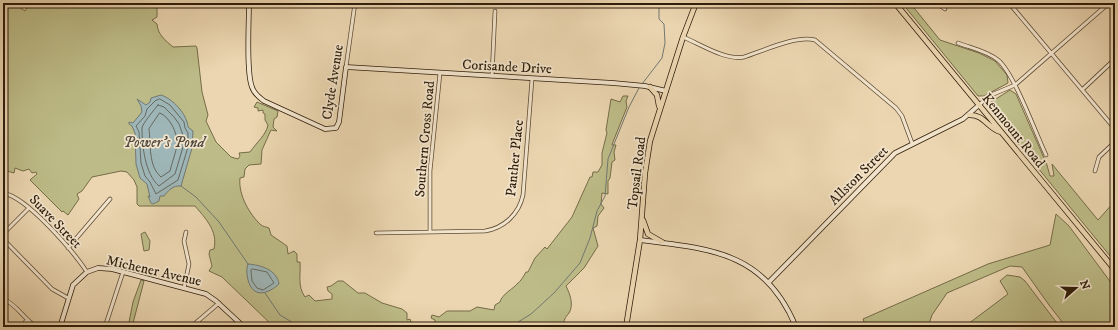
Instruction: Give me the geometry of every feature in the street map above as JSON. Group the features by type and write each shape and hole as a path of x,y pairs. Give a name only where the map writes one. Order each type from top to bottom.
{"main road":[{"name":"Topsail Road","path":"626,327 640,240 647,157 659,110 696,3"},
{"name":"Kenmount Road","path":"895,3 1115,270"},
{"path":"647,87 658,96 659,110"},
{"path":"969,115 979,116 994,129 1001,132"},
{"path":"642,214 648,234 662,242"}],"street":[{"name":"Clyde Avenue","path":"249,3 251,86 258,97 325,129 333,129 339,122 355,3"},
{"path":"936,3 945,9"},
{"path":"1009,3 1115,130"},
{"path":"980,106 991,95 1015,85 1050,52 1109,3"},
{"path":"492,76 495,11"},
{"path":"683,37 726,57 734,59 798,40 815,40 896,108 902,116 912,143"},
{"path":"958,43 997,59 1006,69 1015,85 1046,155"},
{"path":"1082,90 1115,58"},
{"name":"Corisande Drive","path":"346,68 638,85 666,91"},
{"name":"Southern Cross Road","path":"430,231 430,171 440,73"},
{"name":"Panther Place","path":"376,233 491,230 506,222 518,210 523,195 532,79"},
{"name":"Allston Street","path":"769,282 892,156 912,143 969,115 980,106"},
{"path":"1094,171 1099,157 1115,142"},
{"name":"Suave Street","path":"3,193 16,197 29,208 68,248 87,272"},
{"path":"68,248 110,199"},
{"path":"29,208 6,231 5,241 52,290 68,298"},
{"path":"184,288 189,264 184,241 186,232"},
{"path":"640,240 662,242 732,256 754,269 769,282 786,305 796,327"},
{"name":"Michener Avenue","path":"60,327 68,298 75,283 87,272 104,268 208,295 244,327"},
{"path":"106,324 123,272"},
{"path":"3,299 8,301 27,320 37,327"},
{"path":"191,327 219,304"},
{"path":"22,327 27,320"}],"shaded area":[{"path":"9,3 13,3 25,11 30,3 157,3 157,17 152,20 157,24 162,37 173,47 196,46 197,48 202,92 208,115 206,121 216,142 231,157 238,159 240,156 239,153 250,152 265,132 268,125 265,120 263,110 258,111 258,108 254,107 257,102 278,111 277,117 274,119 273,127 277,131 271,130 270,132 262,150 261,164 249,165 245,169 244,177 240,178 241,191 249,210 257,221 269,228 271,235 287,246 288,254 294,251 297,254 297,262 300,262 301,288 305,297 309,295 315,301 332,299 332,294 328,291 327,287 338,281 343,281 358,293 365,293 382,303 402,309 407,313 407,320 410,319 413,327 274,327 222,277 209,271 212,266 209,254 210,250 214,249 215,243 213,231 195,206 139,206 137,204 137,187 134,180 127,172 121,171 92,177 82,191 77,194 79,199 68,215 63,211 62,212 30,180 37,174 36,172 32,173 29,169 23,171 15,168 14,173 3,170 3,11"},
{"path":"902,3 910,3 940,40 979,53 995,61 1007,75 1008,83 984,96 978,96"},
{"path":"1010,90 1016,94 1047,165 1050,176 1054,176 1052,164 1098,220 1115,201 1115,262 988,107 988,104"},
{"path":"623,96 628,96 626,101 627,107 612,145 616,145 614,152 615,160 612,162 610,178 608,181 608,194 602,193 601,204 604,208 598,216 597,226 593,228 598,246 584,268 566,286 570,296 571,307 563,327 553,325 553,327 438,327 435,325 435,320 431,318 432,315 439,317 447,311 470,311 477,307 494,310 495,305 500,302 505,294 520,282 526,272 528,272 535,258 545,247 547,249 572,217 590,177 592,177 593,172 598,172 602,165 602,153 607,133 606,130 611,99 620,102"},
{"path":"1056,214 1069,226 1115,288 1115,327 1066,327 1022,267 1010,266 947,293 932,315 928,327 866,327 863,319 988,264 1050,245"},
{"path":"145,232 150,241 149,250 144,251 141,234"},
{"path":"1007,275 1020,277 1025,281 1060,327 964,327 1008,294 1000,281"},
{"path":"141,280 144,281 132,327 128,327 133,302"}],"water":[{"name":"Power's Pond","path":"161,95 175,103 185,117 188,127 193,131 192,148 181,186 176,186 164,196 160,196 159,201 153,204 148,196 150,197 147,184 140,178 136,164 135,133 129,122 133,123 142,112 141,106 137,99 146,105 150,102 151,98"},
{"path":"248,264 268,269 278,279 279,284 266,292 261,293 253,290 248,280"}],"waterway":[{"path":"642,84 662,58 665,43 664,24 659,19 659,3"},
{"path":"510,327 531,314 554,293 580,263 590,238 597,211 605,196 608,159 629,107 639,88"},
{"path":"181,186 196,197 219,222 248,264"},
{"path":"265,293 280,315 300,327"}]}
